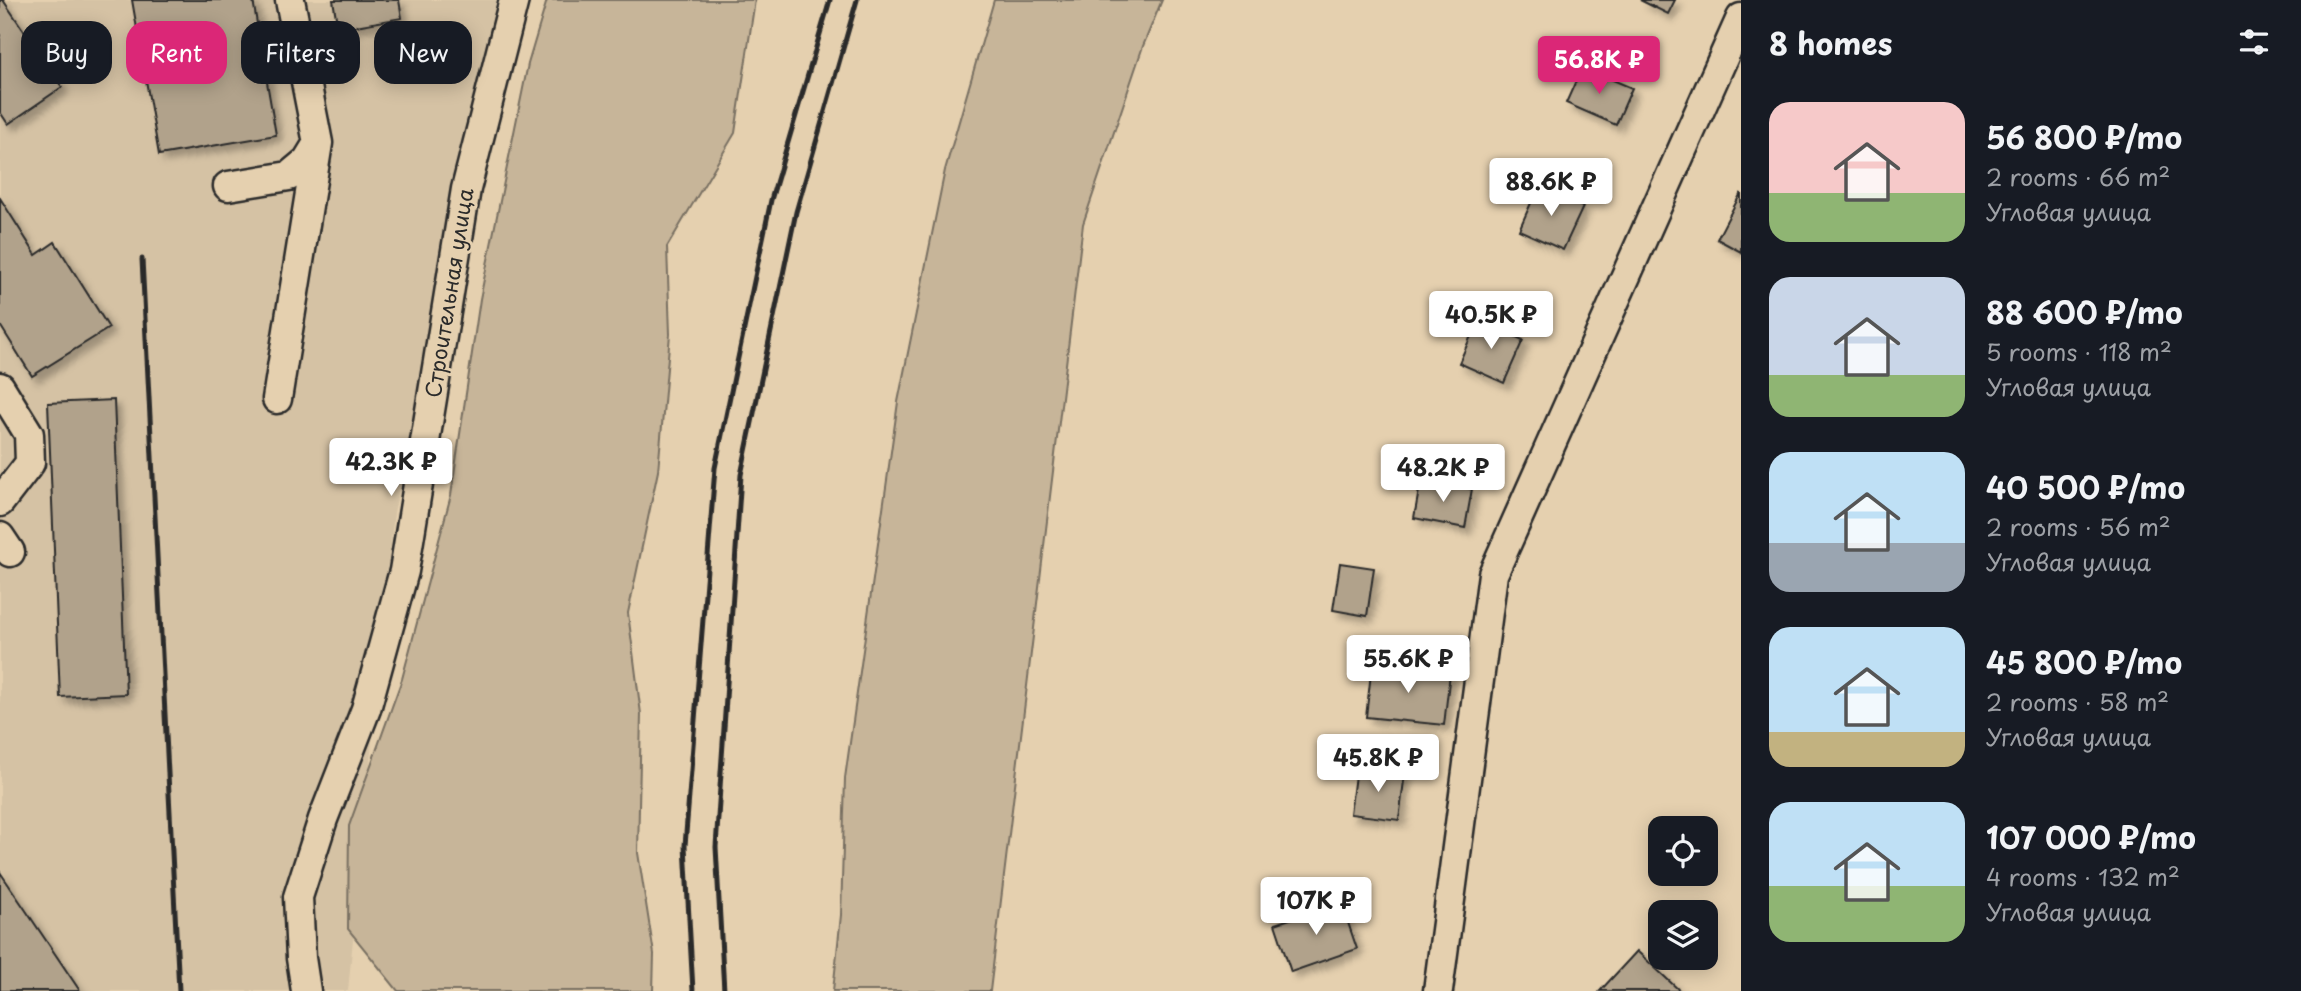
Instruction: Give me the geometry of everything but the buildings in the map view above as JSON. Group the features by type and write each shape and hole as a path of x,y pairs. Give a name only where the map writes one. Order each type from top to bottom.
{"street":[{"path":"277,399 318,143 290,0"},
{"name":"Строительная улица","path":"306,991 301,958 298,897 323,819 366,709 404,571 466,189 514,0"},
{"path":"1438,991 1493,574 1741,18"},
{"path":"228,186 289,176 307,162 318,143"},
{"path":"0,387 29,435 30,463 0,502"}],"shaded area":[{"path":"0,0 510,0 394,512 348,991 0,991"},
{"path":"547,0 755,0 735,133 667,247 670,334 658,471 628,613 641,714 638,853 654,954 653,991 398,991 348,929 349,826 402,679 451,495 480,299 528,64"},
{"path":"994,0 1162,0 1143,46 1083,224 990,991 833,991 841,915 845,778 898,402 945,170"}],"railway":[{"path":"693,991 685,846 715,468 771,200 830,0"},
{"path":"724,991 716,847 741,475 796,212 857,0"},
{"path":"142,259 179,991"}]}
